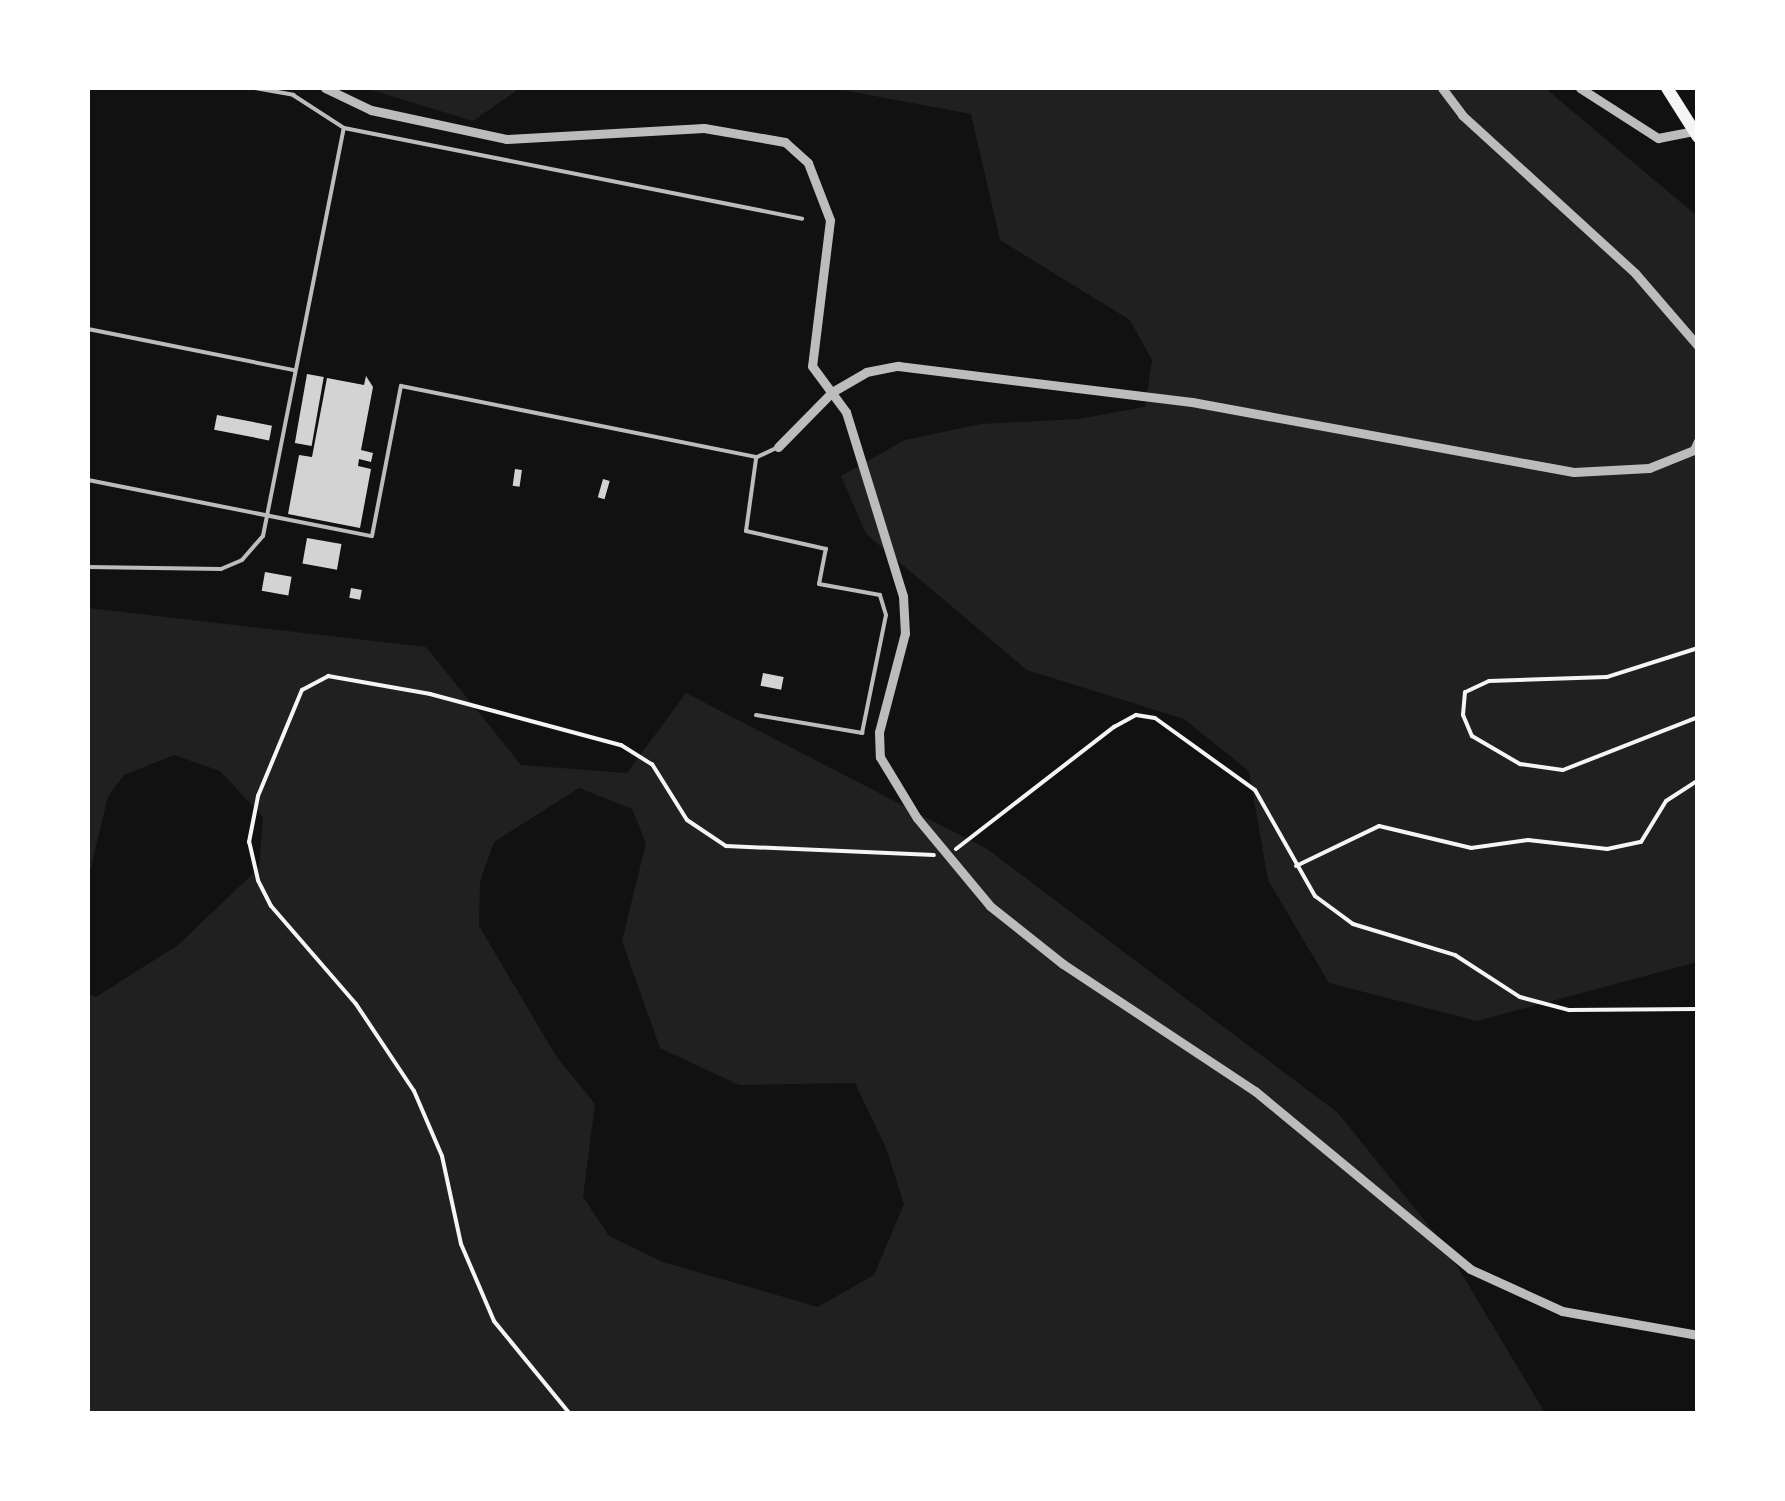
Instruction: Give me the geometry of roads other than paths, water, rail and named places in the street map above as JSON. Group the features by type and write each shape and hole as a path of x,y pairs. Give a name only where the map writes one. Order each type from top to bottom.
{"main road":[{"path":"1667,88 1695,134"}],"street":[{"path":"325,88 371,110 506,139 704,128 786,142 808,163 830,220 812,366 846,412 903,596 905,633 879,732 880,756 946,856 990,906 1063,964 1255,1092 1470,1270 1562,1311 1698,1334"},
{"path":"1442,88 1462,115 1635,273 1698,346"},
{"path":"1580,88 1658,138 1695,134"},
{"path":"778,447 832,392 866,372 935,366 1357,429 1574,472 1649,468 1694,450 1698,442"}],"lane":[{"path":"255,88 293,95 344,128 802,219"},
{"path":"88,566 221,569 252,550 268,516 344,128"},
{"path":"88,330 295,370"},
{"path":"88,480 372,536 401,386 757,457 778,447"},
{"path":"756,715 862,733 886,615 880,596 819,584 826,549 746,531 757,457"}]}
